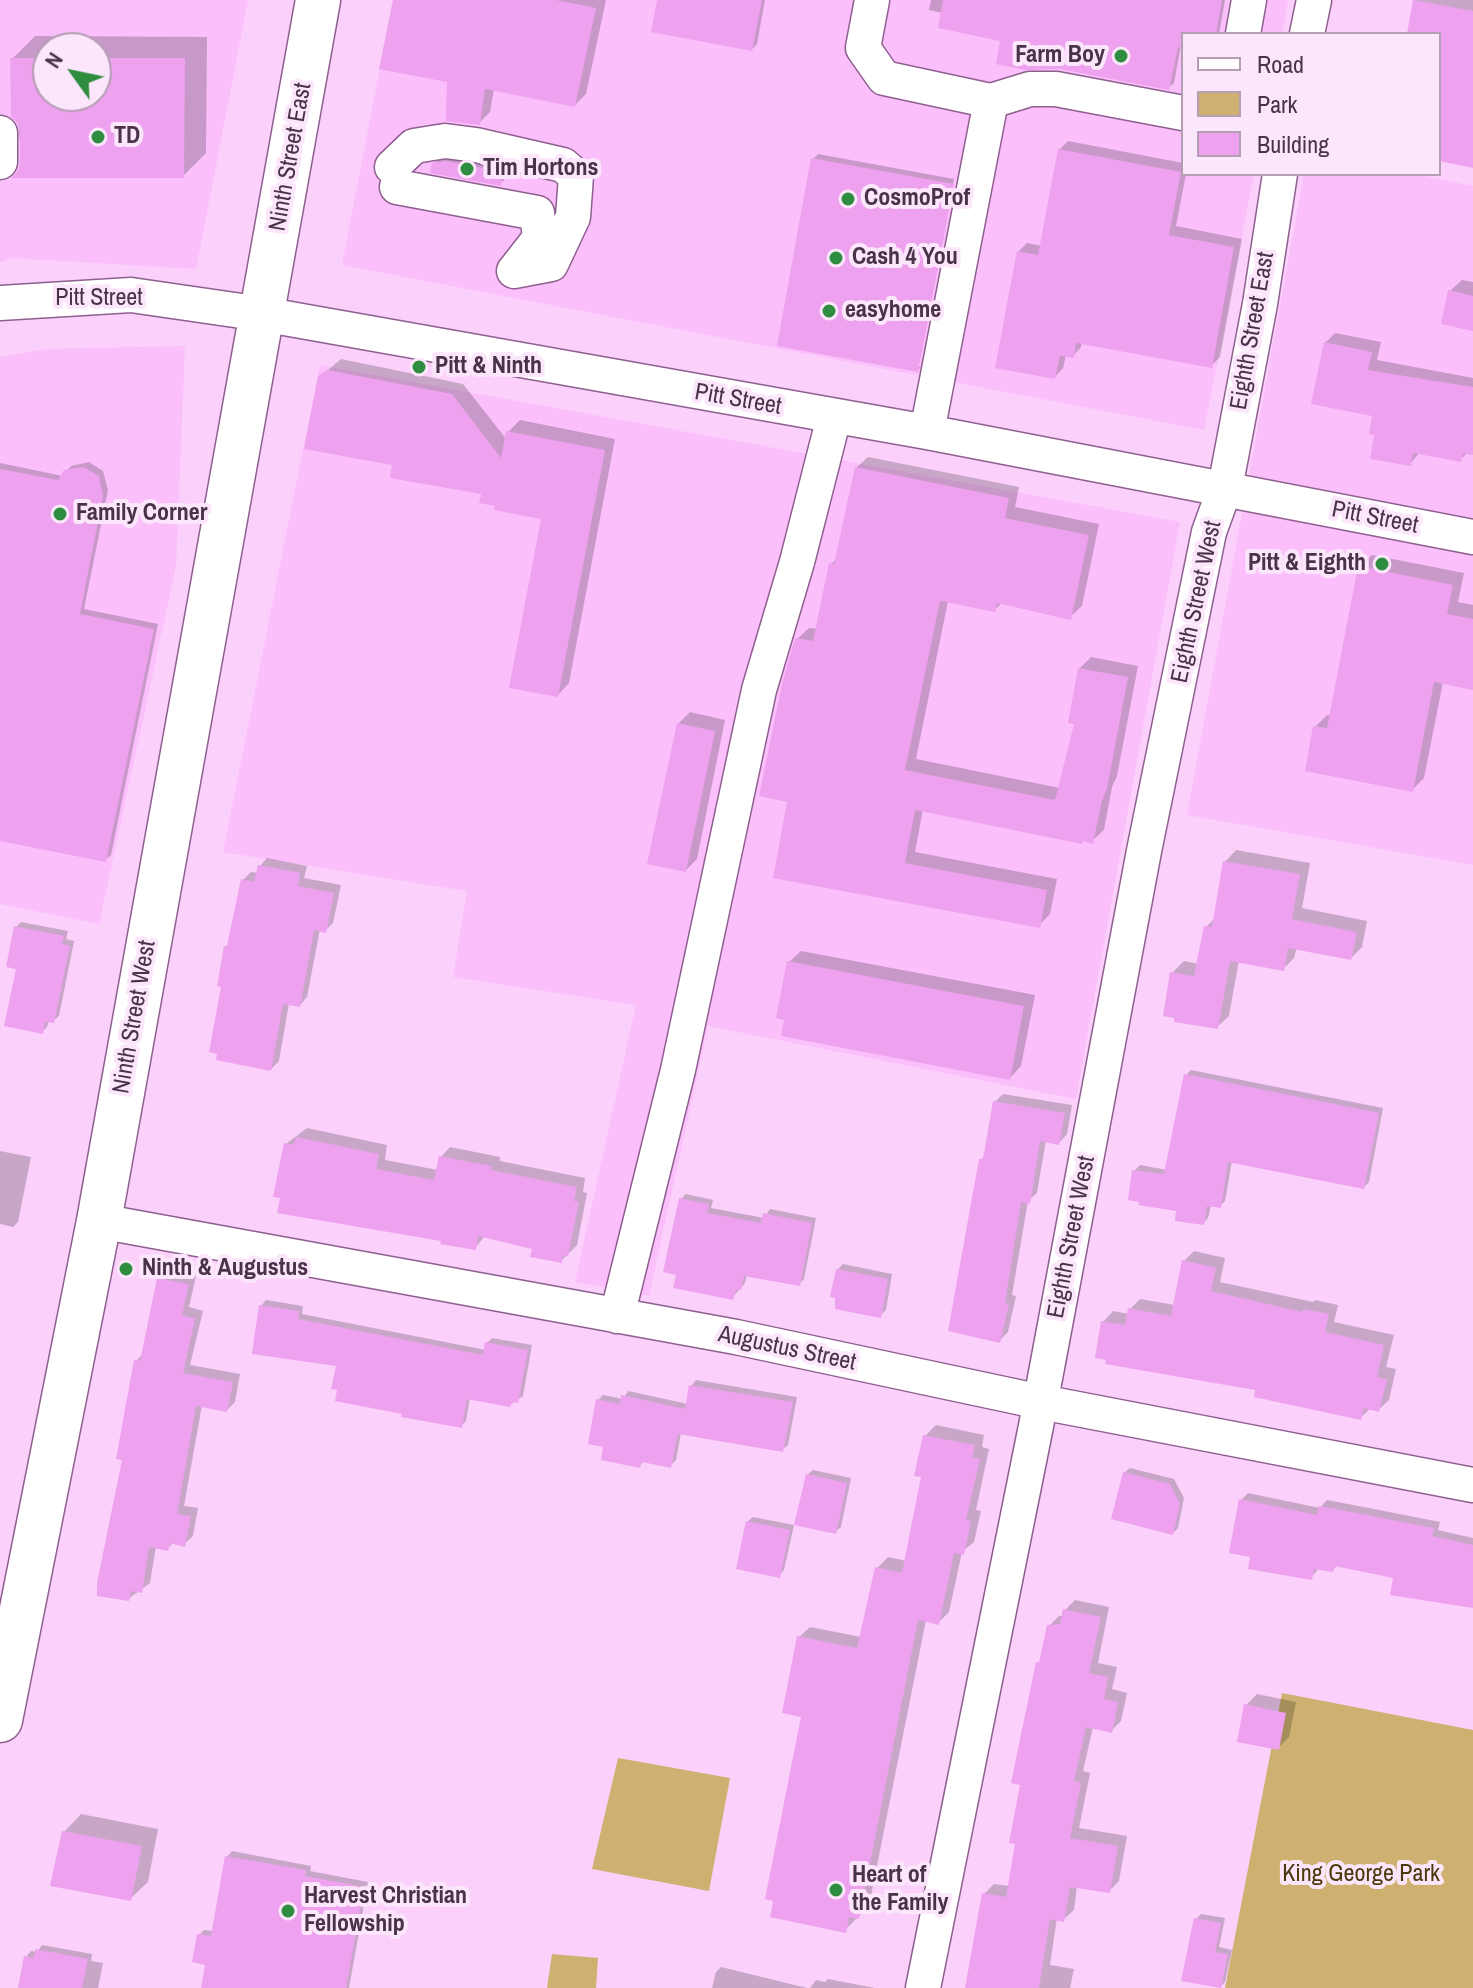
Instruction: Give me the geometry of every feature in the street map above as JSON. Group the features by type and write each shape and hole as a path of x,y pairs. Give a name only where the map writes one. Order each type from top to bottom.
{"main road":[{"name":"Ninth Street East","path":"262,314 318,0"},
{"name":"Ninth Street West","path":"0,1720 99,1221 262,314"}],"street":[{"path":"872,0 863,48 884,78 991,101 1030,89 1056,89 1181,113"},
{"path":"1243,32 1249,0"},
{"path":"1307,32 1314,0"},
{"path":"927,432 991,101"},
{"path":"0,133 0,162"},
{"path":"445,141 476,145 563,165 576,176 573,217 551,264 514,271 540,238 537,213 394,177 414,146 445,141"},
{"name":"Eighth Street East","path":"1225,488 1260,304 1280,176"},
{"name":"Pitt Street","path":"4,294 131,295 262,314 927,432 1473,537"},
{"path":"617,1316 678,1070 759,690 797,562 834,417"},
{"name":"Eighth Street West","path":"923,1988 1041,1402 1147,836 1209,532 1225,488"},
{"name":"Augustus Street","path":"99,1221 736,1337 1041,1402 1473,1485"}],"shaded area":[{"path":"0,0 248,0 196,269 12,258 0,262"},
{"path":"393,0 1288,0 1282,32 1181,32 1181,176 1254,176 1204,430 342,265"},
{"path":"1304,176 1425,176 1473,186 1473,865 1187,815"},
{"path":"185,346 176,566 99,924 0,904 0,357 47,349"},
{"path":"320,365 1180,522 1076,1099 708,1026 649,1296 575,1282 636,1005 453,977 467,891 223,852"}],"green space":[{"name":"King George Park","path":"1282,1693 1473,1730 1473,1988 1225,1988"},
{"path":"618,1758 730,1778 709,1891 592,1869"},
{"path":"552,1954 598,1958 596,1988 547,1988"}],"building":[{"path":"393,0 556,0 596,8 575,107 485,89 480,125 446,121 447,82 379,69"},
{"path":"657,0 762,0 752,51 651,32"},
{"name":"Farm Boy","path":"943,0 1222,0 1216,32 1181,32 1181,48 1178,47 1169,90 1060,69 1025,70 996,64 1000,41 938,28"},
{"path":"1413,0 1473,11 1473,168 1441,161 1441,32 1407,32"},
{"name":"TD","path":"10,58 32,58 32,112 112,112 112,58 185,58 184,178 11,178 18,171 20,163 20,133 18,124 11,116"},
{"path":"1058,149 1181,172 1169,235 1234,247 1212,368 1076,343 1074,358 1060,356 1055,379 995,368 1017,251 1038,255"},
{"path":"811,158 954,184 918,372 777,346"},
{"path":"445,161 503,172 501,186 430,173 432,163"},
{"path":"1448,290 1473,296 1473,331 1441,324"},
{"path":"1324,342 1372,352 1368,370 1473,387 1473,455 1463,453 1461,462 1413,453 1411,466 1370,459 1374,435 1369,434 1372,416 1311,404"},
{"path":"328,370 452,394 501,458 506,431 605,450 558,697 509,688 541,519 494,510 495,506 479,503 481,494 390,478 392,465 304,449 318,376"},
{"path":"83,467 99,476 103,496 80,614 154,629 106,862 0,841 0,469 58,480 64,470"},
{"path":"855,467 1009,498 1005,518 1089,535 1071,620 997,603 995,612 940,601 905,770 1055,800 1074,724 1068,723 1078,668 1128,677 1107,789 1093,844 915,810 905,863 1047,890 1040,928 773,878 787,802 759,796 782,684 795,638 813,641 829,563 834,564"},
{"path":"1358,566 1453,585 1447,614 1473,619 1473,690 1434,682 1413,792 1305,771 1313,726 1327,728"},
{"path":"677,723 715,731 686,872 647,864"},
{"path":"1223,861 1300,874 1292,919 1357,932 1351,960 1288,948 1284,971 1230,961 1218,1029 1174,1022 1174,1018 1163,1016 1170,972 1194,976 1204,926 1212,927"},
{"path":"258,865 300,873 298,886 334,893 326,933 314,930 300,1007 283,1004 271,1071 216,1060 217,1054 209,1052 221,987 217,986 224,946 227,946 241,879 254,882"},
{"path":"14,926 64,936 62,944 70,946 54,1023 45,1022 43,1034 4,1026 16,969 6,967"},
{"path":"787,961 1024,1006 1010,1080 781,1036 784,1020 776,1018"},
{"path":"1184,1074 1379,1113 1364,1189 1228,1162 1221,1208 1207,1206 1204,1225 1175,1221 1176,1211 1138,1205 1139,1202 1128,1200 1132,1170 1164,1174"},
{"path":"993,1101 1065,1113 1059,1145 1040,1141 1030,1204 1021,1202 1005,1303 1009,1304 1000,1343 948,1331 979,1159 983,1159"},
{"path":"296,1137 379,1154 376,1169 434,1180 439,1156 577,1187 574,1201 579,1202 568,1256 563,1255 562,1263 530,1257 532,1249 478,1236 476,1250 440,1244 441,1241 277,1213 280,1198 273,1197 284,1143 294,1145"},
{"path":"679,1198 709,1204 707,1213 761,1223 763,1213 812,1223 800,1286 744,1276 741,1290 736,1290 733,1300 673,1288 676,1275 663,1272"},
{"path":"1182,1260 1216,1268 1211,1291 1302,1312 1303,1309 1329,1314 1325,1332 1384,1345 1377,1377 1387,1379 1379,1412 1364,1408 1361,1420 1254,1397 1255,1390 1105,1364 1106,1360 1095,1358 1101,1321 1125,1325 1128,1308 1171,1316"},
{"path":"836,1269 888,1279 881,1318 835,1309 835,1298 830,1297"},
{"path":"157,1278 189,1284 182,1315 195,1319 183,1373 233,1382 227,1412 196,1406 177,1514 191,1516 185,1547 170,1543 168,1551 149,1547 142,1593 131,1591 129,1601 97,1596 97,1583 122,1460 116,1459 134,1360 140,1361"},
{"path":"259,1305 299,1311 298,1319 483,1355 485,1342 528,1350 518,1403 512,1402 510,1407 467,1399 462,1428 335,1401 337,1390 331,1389 336,1366 252,1354"},
{"path":"689,1385 793,1402 783,1452 678,1434 671,1468 642,1462 640,1468 601,1460 603,1447 588,1444 596,1399 620,1404 621,1395 685,1409"},
{"path":"923,1435 975,1445 972,1458 980,1459 966,1520 971,1521 964,1555 954,1553 939,1625 918,1620 859,1919 849,1917 846,1933 770,1917 773,1901 765,1899 801,1717 782,1713 797,1636 857,1648 875,1567 902,1573 921,1477 914,1476"},
{"path":"1123,1472 1170,1484 1180,1504 1173,1535 1111,1519"},
{"path":"806,1474 847,1483 836,1534 794,1525"},
{"path":"1239,1499 1317,1515 1319,1506 1434,1528 1432,1536 1473,1545 1473,1608 1390,1595 1393,1578 1335,1566 1333,1572 1314,1569 1312,1580 1248,1569 1250,1557 1229,1553"},
{"path":"746,1521 790,1530 780,1578 736,1569"},
{"path":"1063,1609 1101,1617 1089,1673 1108,1677 1104,1699 1118,1702 1112,1733 1086,1727 1074,1781 1081,1783 1070,1838 1118,1846 1110,1893 1070,1887 1064,1922 1050,1919 1039,1988 965,1988 982,1893 1006,1897 1015,1844 1009,1843 1020,1785 1011,1783 1036,1662 1039,1663 1047,1625 1060,1624"},
{"path":"1244,1704 1286,1713 1279,1750 1237,1742"},
{"path":"62,1831 142,1846 131,1901 50,1886"},
{"name":"Harvest Christian Fellowship","path":"225,1856 306,1870 305,1876 364,1887 346,1988 201,1988 205,1965 192,1962 197,1934 211,1936"},
{"path":"1194,1918 1221,1923 1215,1952 1228,1954 1221,1988 1181,1981"},
{"path":"35,1949 88,1959 82,1988 18,1988 24,1956 34,1958"}],"place":[{"name":"Farm Boy","path":"1121,56"},
{"name":"TD","path":"98,137"},
{"name":"Tim Hortons","path":"467,169"},
{"name":"CosmoProf","path":"848,199"},
{"name":"Cash 4 You","path":"836,258"},
{"name":"easyhome","path":"829,311"},
{"name":"Pitt & Ninth","path":"419,367"},
{"name":"Family Corner","path":"60,514"},
{"name":"Pitt & Eighth","path":"1382,564"},
{"name":"Ninth & Augustus","path":"126,1269"},
{"name":"Heart of the Family","path":"836,1890"},
{"name":"Harvest Christian Fellowship","path":"288,1911"}]}
